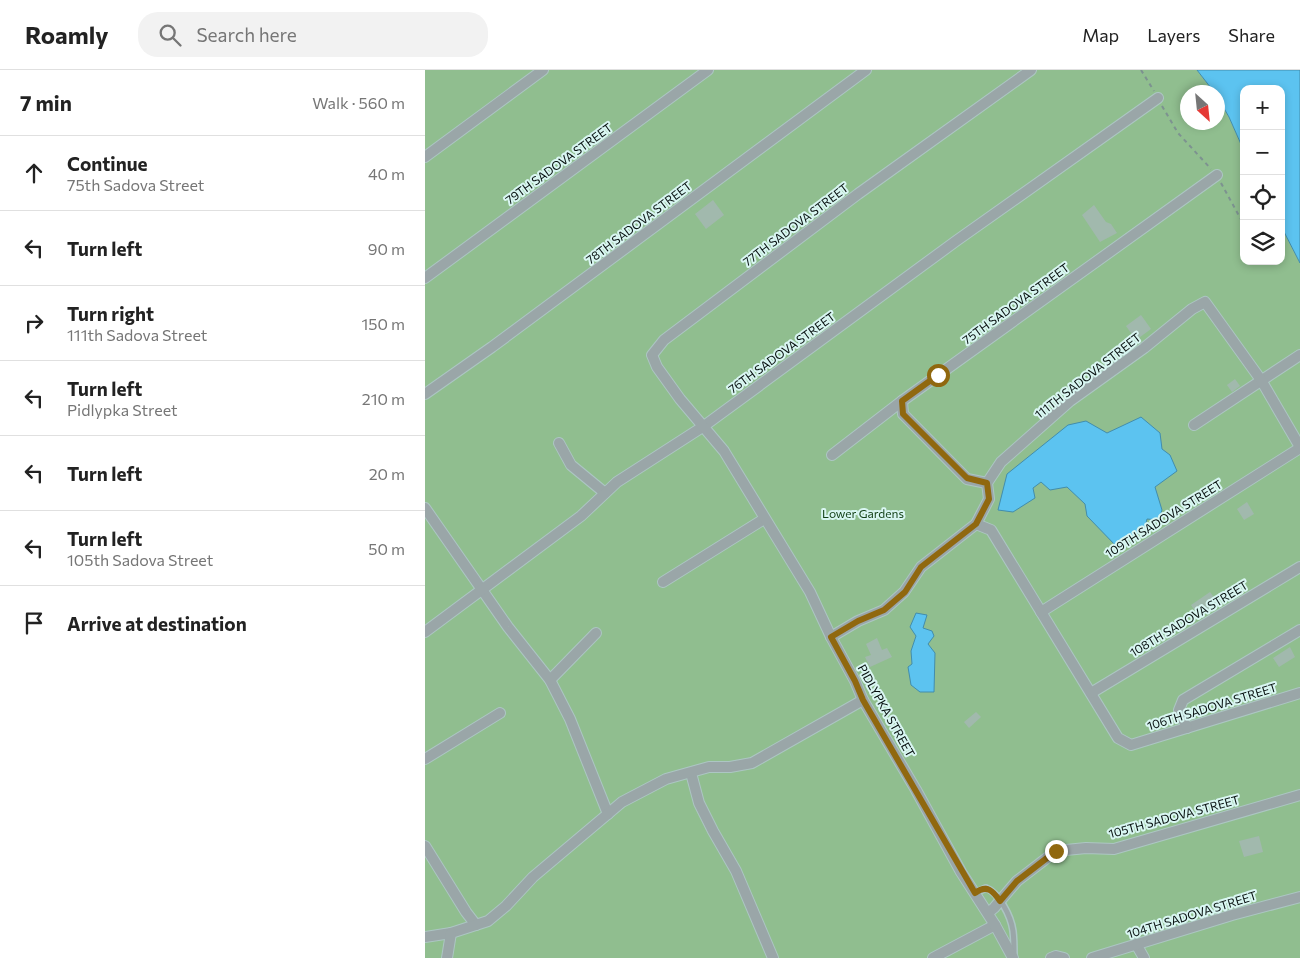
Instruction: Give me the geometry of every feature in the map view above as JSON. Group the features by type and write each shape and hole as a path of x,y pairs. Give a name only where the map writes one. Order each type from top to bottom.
{"street":[{"path":"425,157 543,70"},
{"name":"79TH SADOVA STREET","path":"425,278 708,70"},
{"name":"78TH SADOVA STREET","path":"425,394 492,347 866,70"},
{"name":"77TH SADOVA STREET","path":"703,426 680,399 657,367 652,355 663,340 858,194 1031,70"},
{"name":"76TH SADOVA STREET","path":"425,632 581,516 617,482 703,426 956,241 1157,98"},
{"name":"75TH SADOVA STREET","path":"832,455 902,401 1217,175"},
{"name":"111TH SADOVA STREET","path":"831,637 858,621 884,610 905,592 921,567 976,524 989,499 987,483 1001,462 1071,401 1144,348 1192,309 1205,302 1261,380"},
{"path":"1194,425 1300,355"},
{"path":"1261,380 1300,448"},
{"path":"902,401 903,414 967,478 987,483"},
{"name":"PIDLYPKA STREET","path":"703,426 724,451 810,592 863,700 1014,958"},
{"path":"559,443 571,465 605,494"},
{"name":"109TH SADOVA STREET","path":"1041,612 1300,448"},
{"path":"425,509 508,627 550,680 571,719 608,814"},
{"path":"663,582 765,518"},
{"path":"976,524 991,530 1091,693"},
{"name":"108TH SADOVA STREET","path":"1091,693 1300,567"},
{"path":"1187,728 1179,710 1183,700 1300,630"},
{"path":"550,680 596,633"},
{"name":"106TH SADOVA STREET","path":"1091,693 1118,738 1131,745 1300,694"},
{"path":"425,937 451,932 488,921 507,906 533,878 622,802 666,779 709,767 730,767 752,762 863,700"},
{"path":"425,759 499,712"},
{"path":"691,773 699,803 713,832 736,871 773,958"},
{"name":"105TH SADOVA STREET","path":"988,913 1017,881 1056,851 1086,848 1114,849 1300,795"},
{"path":"425,846 476,925"},
{"name":"104TH SADOVA STREET","path":"1092,958 1232,915 1300,897"},
{"path":"933,958 995,925"},
{"path":"447,958 451,932"},
{"path":"1136,944 1143,958"},
{"path":"1051,958 1056,956 1064,958"}],"lane":[{"path":"975,893 980,889 986,888 992,890 1000,901 1013,929 1014,958"}],"path":[{"path":"1141,70 1178,133 1217,175 1241,220"}],"green space":[{"name":"Lower Gardens","path":"425,70 1197,70 1209,85 1180,85 1180,130 1225,130 1225,110 1229,117 1240,142 1240,265 1285,265 1285,234 1300,263 1300,958 425,958"}],"water":[{"path":"1197,70 1300,70 1300,263 1285,234 1285,85 1240,85 1240,142 1225,110 1225,85 1209,85"},
{"path":"1141,417 1160,433 1162,449 1170,455 1177,471 1155,487 1162,510 1159,520 1147,519 1144,531 1127,538 1118,548 1087,516 1085,504 1067,487 1050,490 1041,482 1033,488 1035,498 1013,512 998,510 1007,474 1068,425 1086,421 1107,433"},
{"path":"916,613 927,615 923,628 932,631 934,636 928,644 935,653 934,692 920,692 911,685 908,667 912,664 911,651 916,636 910,627"}],"building":[{"path":"713,200 724,215 706,229 695,214"},
{"path":"1094,205 1106,222 1111,224 1117,233 1100,242 1082,215"},
{"path":"1141,315 1151,329 1136,340 1126,326"},
{"path":"1235,379 1240,386 1232,392 1227,385"},
{"path":"1247,502 1254,514 1244,520 1237,509"},
{"path":"1210,592 1219,604 1199,617 1191,605"},
{"path":"877,638 882,650 887,648 892,657 870,667 865,657 871,655 866,644"},
{"path":"1290,647 1295,657 1279,667 1273,658"},
{"path":"976,712 981,717 969,728 964,722"},
{"path":"1259,836 1263,852 1244,857 1239,841"}],"route":[{"path":"938,375 902,401 903,414 967,478 987,483 989,499 976,524 921,567 905,592 884,610 858,621 831,637 863,700 961,872 975,893 980,889 986,888 992,890 1000,901 1017,881 1056,851"}]}
